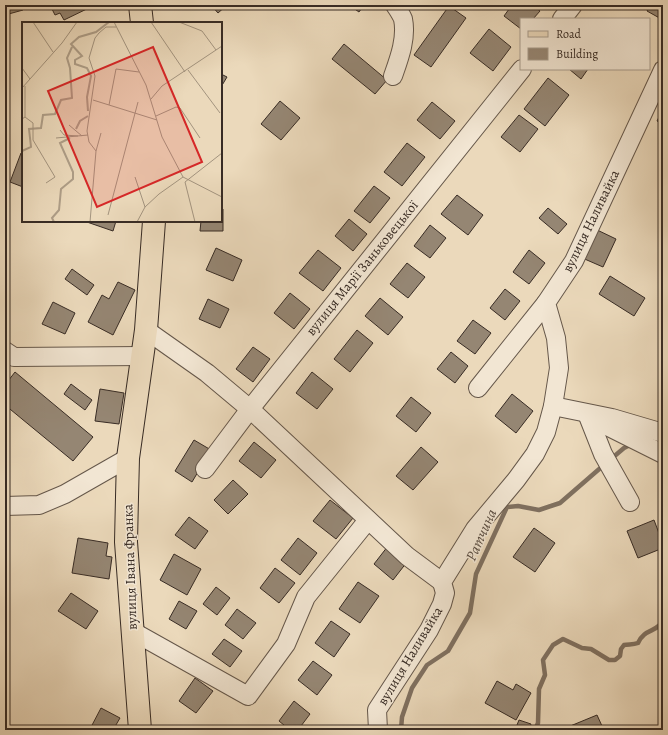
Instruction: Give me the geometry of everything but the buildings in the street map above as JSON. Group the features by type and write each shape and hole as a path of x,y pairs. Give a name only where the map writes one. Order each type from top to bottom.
{"main road":[{"path":"140,5 142,22"},
{"name":"вулиця Івана Франка","path":"140,730 126,542 128,458 146,330 154,222"}],"street":[{"path":"393,76 402,48 403,32 402,18 396,5"},
{"path":"563,18 573,5"},
{"name":"вулиця Марії Заньковецької","path":"205,469 250,409 521,70"},
{"name":"вулиця Наливайка","path":"478,388 546,303 574,261 663,70"},
{"path":"146,330 207,373 250,409 407,556 442,582 475,529 516,480 535,454 546,432 553,406 559,368 556,338 546,303"},
{"path":"5,350 14,357 142,356"},
{"path":"553,406 583,414 612,418 655,431"},
{"path":"583,414 655,450"},
{"path":"583,414 603,454 630,502"},
{"path":"5,506 39,505 65,494 128,458"},
{"path":"132,631 248,696 286,644 306,597 368,520"},
{"name":"вулиця Наливайка","path":"378,730 377,710 429,630 442,604 445,593 442,582"}],"waterway":[{"name":"Ратчина","path":"611,459 624,448 632,444"},
{"name":"Ратчина","path":"401,730 402,717 412,688 427,665 448,651 470,613 476,574 507,507 518,506 539,510 560,503 605,464"},
{"path":"535,730 538,723 539,689 545,675 543,660 553,645 563,639 582,648 591,649 609,660 615,660 620,656 621,649 624,645 638,643 644,635 660,625 663,621"}]}
